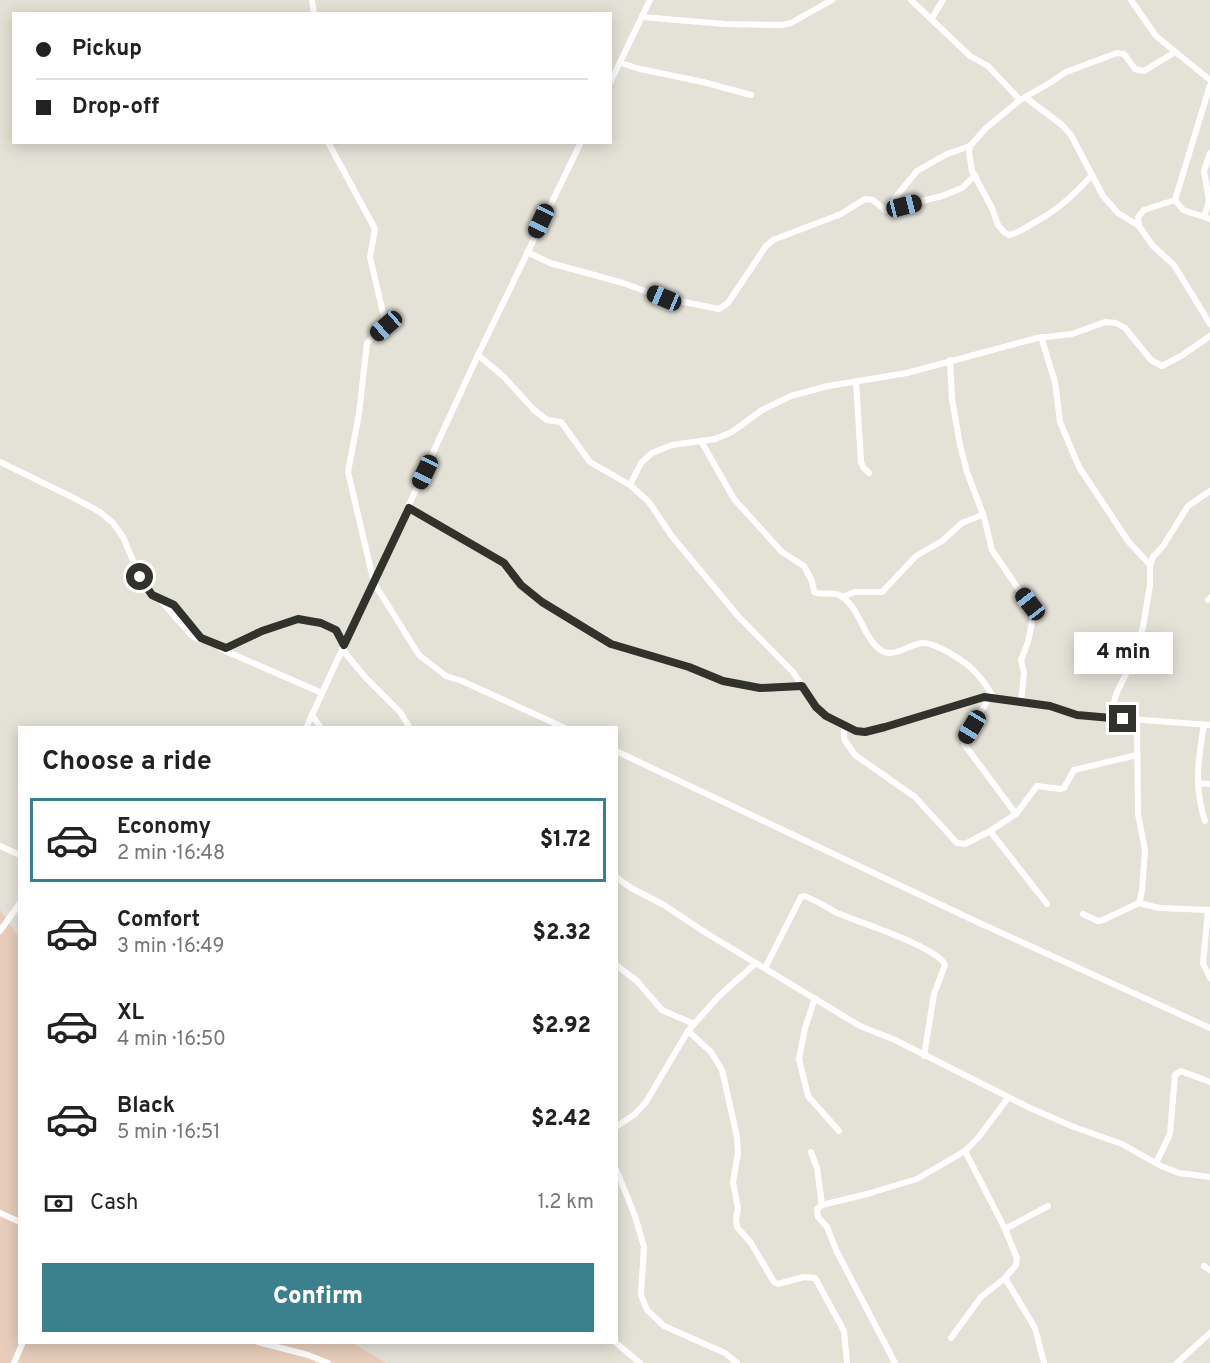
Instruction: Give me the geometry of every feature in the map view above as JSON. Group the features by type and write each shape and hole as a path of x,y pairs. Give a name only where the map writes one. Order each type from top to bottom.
{"street":[{"path":"612,79 650,0"},
{"path":"642,17 724,24 782,25 791,23 832,0"},
{"path":"911,0 970,56 988,66 1022,98 1062,125 1071,135 1110,206 1139,226 1154,246 1174,265 1210,324"},
{"path":"932,18 943,0"},
{"path":"1131,0 1156,36 1210,80"},
{"path":"885,210 917,171 946,154 970,146 986,128 1022,98 1066,72 1117,53 1124,54 1135,69 1144,71 1175,52"},
{"path":"621,63 751,95"},
{"path":"1175,200 1210,86"},
{"path":"1203,107 1210,115"},
{"path":"329,144 375,229 370,257 386,326 367,343 359,414 348,472 374,583 419,655 447,676 561,726"},
{"path":"307,726 478,355 580,144"},
{"path":"970,146 970,163 975,175 998,225 1009,235 1030,225 1071,199 1092,175"},
{"path":"1175,200 1183,210 1207,218 1209,201 1204,171 1210,153"},
{"path":"885,210 942,196 962,188 975,175"},
{"path":"527,252 549,263 623,283 664,298 719,309 728,303 766,246 773,240 841,214 864,199 873,200 885,210"},
{"path":"1139,226 1138,217 1144,210 1175,200"},
{"path":"630,485 641,463 652,453 672,445 715,439 732,432 762,410 791,396 917,370 1041,337 1072,334 1105,322 1116,323 1125,328 1151,360 1162,366 1210,336"},
{"path":"1041,337 1055,382 1060,422 1075,459 1128,541 1150,565"},
{"path":"478,355 504,377 534,410 547,420 561,422 590,462 630,485 654,507 671,536 726,602 793,672 816,707 826,716 856,731 865,732 977,698 991,697 1050,706 1077,715 1207,725 1200,750 1198,783 1200,807 1205,820"},
{"path":"950,360 956,426 967,472 996,558 1034,612 1028,642 1021,660 1024,673 1021,701"},
{"path":"856,381 861,462 869,473"},
{"path":"701,441 734,499 782,552 804,566 814,592 823,595 837,594 842,597 852,608 874,643 887,653 916,644 930,643 962,661 974,670 991,697"},
{"path":"0,462 100,512 113,523 123,537 146,587 192,636 322,693"},
{"path":"1109,718 1141,634 1153,557 1163,546 1183,512 1210,491"},
{"path":"409,508 504,563 521,585 542,602 611,644 689,667 723,681 760,688 802,686"},
{"path":"842,597 855,592 882,592 916,556 942,541 962,523 982,515"},
{"path":"159,599 174,605 201,638 226,648 262,631 298,619 321,623 336,630 343,647 365,677 400,712 409,726"},
{"path":"991,697 964,744 1016,814"},
{"path":"312,715 320,726"},
{"path":"1137,721 1138,814 1145,850 1145,869 1139,903"},
{"path":"844,726 844,739 848,748 855,755 915,797 957,843 965,844 1016,814 1037,786 1061,789 1064,788 1074,770 1137,755"},
{"path":"618,752 973,920 1210,1028"},
{"path":"1198,783 1210,784"},
{"path":"990,831 1047,904"},
{"path":"0,846 18,854"},
{"path":"618,878 860,1026 895,1040 1008,1098 1074,1127 1122,1144 1179,1173 1210,1177"},
{"path":"765,968 801,897 804,896 839,913 904,938 939,957 945,965 934,994 924,1056"},
{"path":"1083,914 1098,921 1139,903 1160,908 1209,910 1203,963 1210,978"},
{"path":"0,931 2,922 18,905"},
{"path":"618,1126 635,1114 646,1102 688,1030 719,996 756,963"},
{"path":"618,967 637,981 662,1010 694,1024"},
{"path":"815,998 799,1059 808,1096 839,1131"},
{"path":"688,1030 716,1059 728,1090 738,1153 733,1174 738,1208 735,1219 737,1227 751,1244 774,1282 778,1284 804,1277 815,1278 844,1331 847,1363"},
{"path":"1156,1162 1170,1134 1175,1075 1181,1071 1210,1082"},
{"path":"895,1363 836,1250 827,1227 818,1217 817,1209 822,1204 917,1179 964,1151 978,1138 1008,1098"},
{"path":"951,1338 981,1298 1005,1278 1016,1265 1017,1258 1005,1229 964,1151"},
{"path":"811,1152 817,1168 822,1204"},
{"path":"618,1174 635,1216 644,1247 641,1295 647,1310 664,1326 725,1353 737,1363"},
{"path":"1005,1229 1048,1206"},
{"path":"0,1213 18,1221"},
{"path":"1204,1266 1210,1270"},
{"path":"1005,1278 1035,1328 1044,1363"},
{"path":"1177,1363 1210,1333"},
{"path":"14,1363 22,1344"},
{"path":"266,1344 308,1355 328,1363"},
{"path":"617,1344 640,1363"}],"shaded area":[{"path":"0,910 18,936 18,1344 355,1344 386,1363 0,1363"}],"route":[{"path":"140,577 152,595 174,605 201,638 226,648 262,631 298,619 321,623 336,630 344,645 409,508 504,563 521,585 542,602 611,644 689,667 723,681 760,688 802,686 816,707 826,716 856,731 865,732 885,727 984,697 1050,706 1077,715 1123,719"}]}
